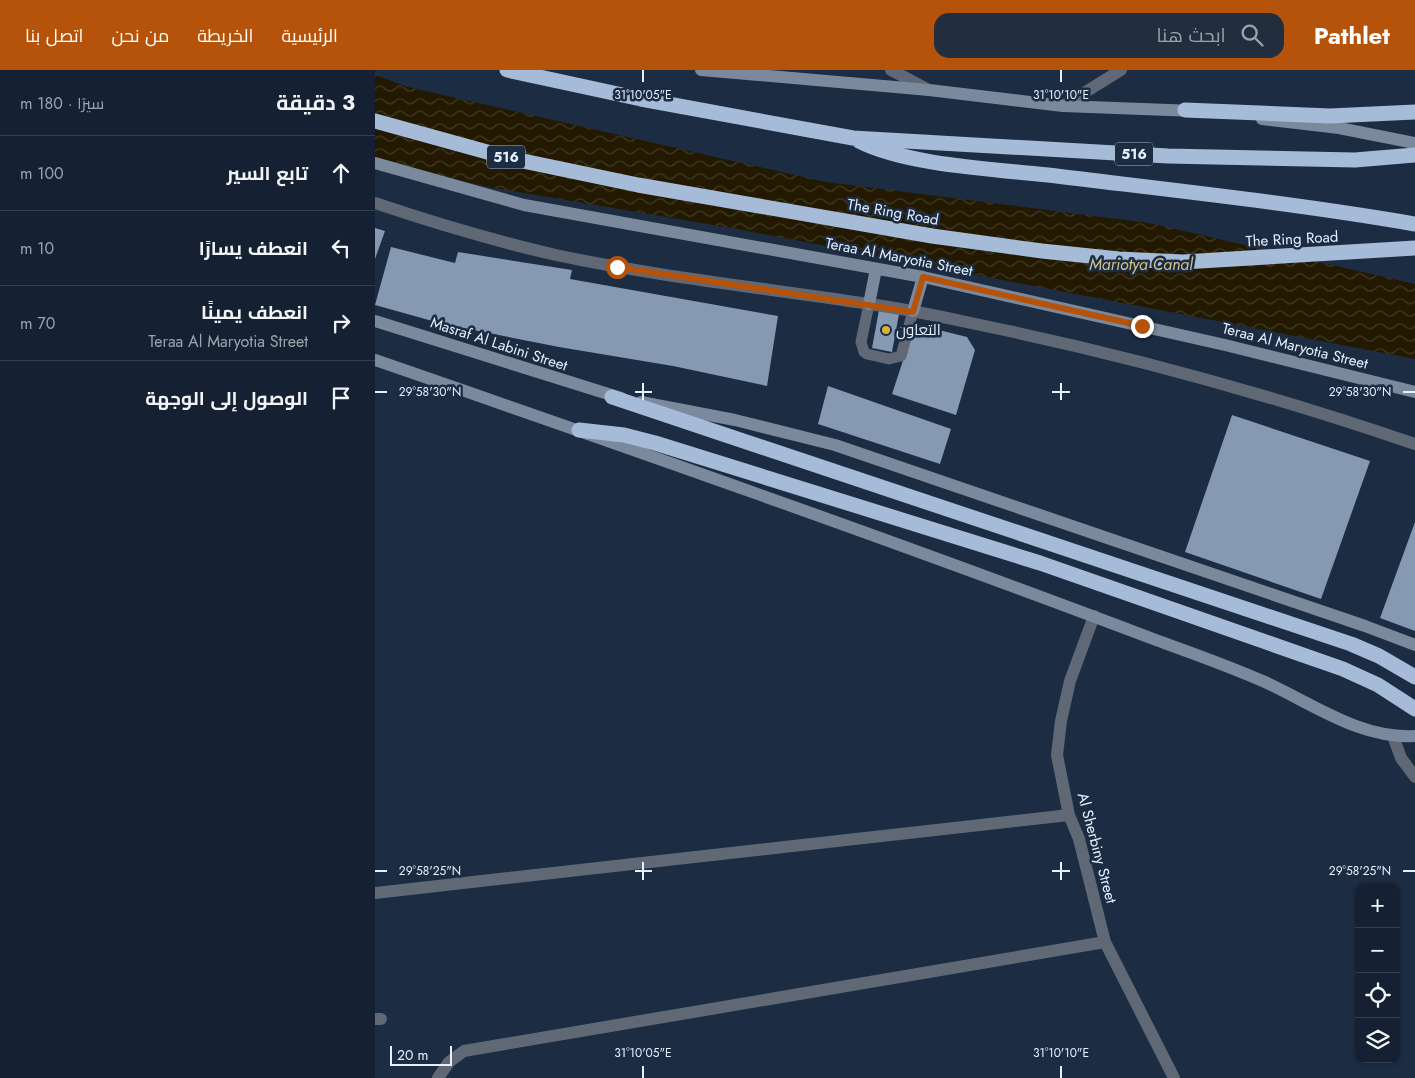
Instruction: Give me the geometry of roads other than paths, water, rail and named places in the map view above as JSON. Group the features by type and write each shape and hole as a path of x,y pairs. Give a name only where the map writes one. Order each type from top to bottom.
{"highway":[{"name":"516","path":"507,70 641,99 853,138 1178,156 1355,160 1415,155"},
{"path":"1185,110 1330,116 1415,112"},
{"name":"The Ring Road","path":"375,121 509,158 638,186 933,236 1041,251 1119,259 1183,262 1415,248"},
{"path":"853,138 875,149 941,162 1330,209 1415,224"},
{"path":"612,397 1351,644 1379,656 1415,677"},
{"path":"579,430 624,435 655,443 1040,563 1343,669 1378,685 1415,709"}],"main road":[{"path":"701,70 929,90 1063,106 1185,110 1339,128 1415,142"},
{"name":"Teraa Al Maryotia Street","path":"375,163 524,205 923,277 1225,345 1415,392"},
{"path":"869,304 876,269"},
{"path":"913,312 923,277"},
{"name":"Masraf Al Labini Street","path":"375,321 612,397 677,407 835,445 1355,622 1415,645"},
{"path":"375,360 579,430 1094,616 1239,671 1355,725 1393,736 1415,736"},
{"path":"1393,736 1415,726"}],"street":[{"path":"891,70 929,90"},
{"path":"1063,106 1121,70"},
{"path":"375,203 440,224 555,254 617,267 869,304 1033,336 1152,364 1291,404 1415,444"},
{"name":"Al Sherbiny Street","path":"1094,616 1070,681 1061,721 1057,755 1069,815 1079,839 1105,942 1174,1078"},
{"path":"1393,736 1401,758 1415,777"},
{"path":"375,893 1069,815"},
{"path":"438,1078 449,1062 464,1051 1105,942"}],"lane":[{"path":"869,304 870,328 861,342 864,352 889,359 901,356 901,334 913,312"}],"water":[{"name":"Mariotya Canal","path":"375,75 408,87 826,182 1149,223 1415,284 1415,359 737,229 488,187 375,160"}],"place":[{"name":"التعاون","path":"886,330"}]}
